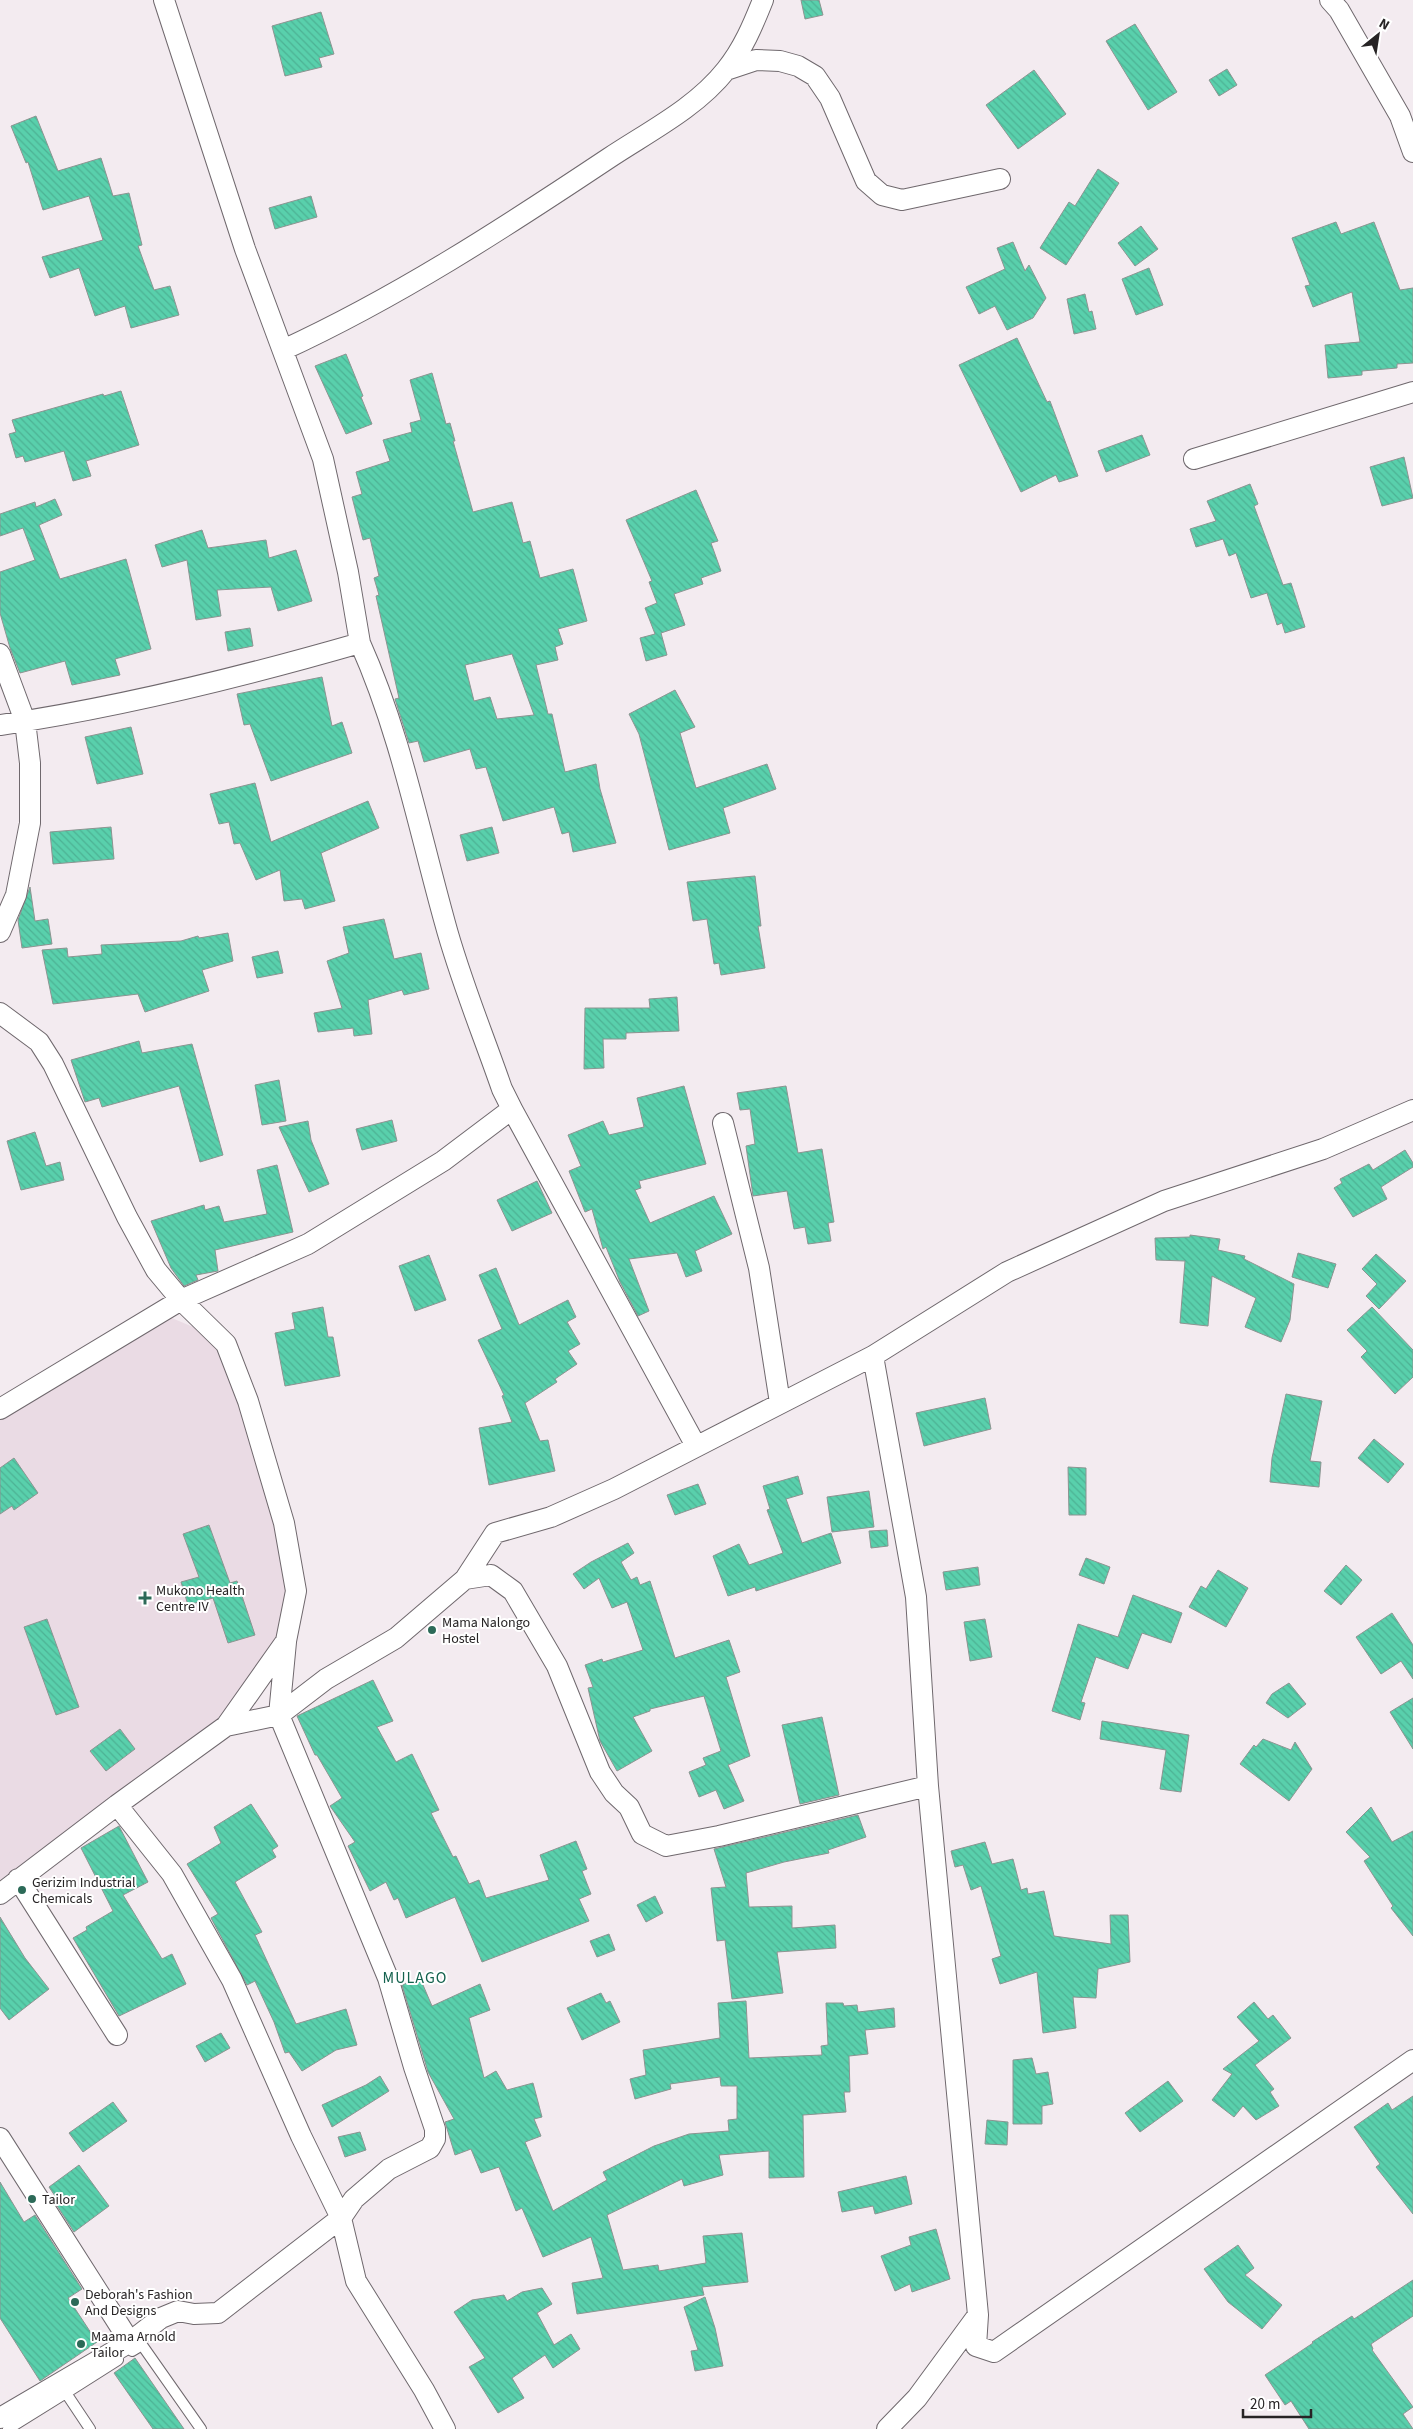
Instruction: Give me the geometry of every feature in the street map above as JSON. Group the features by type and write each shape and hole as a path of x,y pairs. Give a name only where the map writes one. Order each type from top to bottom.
{"street":[{"path":"164,0 245,249 323,459 348,572 360,643 375,677 412,799 445,926 502,1089 696,1446"},
{"path":"283,350 402,289 523,216 698,99 726,70 749,35 763,0"},
{"path":"1330,0 1339,10 1400,116 1413,152"},
{"path":"726,70 756,60 780,61 798,66 815,76 830,98 866,182 882,196 902,200 1000,179"},
{"path":"1194,459 1413,392"},
{"path":"0,725 118,704 262,670 360,643"},
{"path":"0,654 25,721 30,763 30,823 16,895 0,932"},
{"path":"0,1013 38,1042 53,1064 127,1218 156,1270 181,1300 226,1344 248,1401 284,1523 296,1591 286,1641 279,1714 388,1978 414,2067 435,2129 435,2139 430,2148 389,2169 354,2199 341,2218 218,2313 194,2314 178,2311 161,2318 130,2342 0,2418"},
{"path":"0,1409 181,1300 308,1244 443,1160 512,1109"},
{"path":"226,1726 279,1714 326,1679 396,1638 465,1579 495,1533 551,1517 614,1489 873,1356 1007,1272 1164,1201 1322,1149 1413,1110"},
{"path":"723,1123 759,1268 780,1403"},
{"path":"873,1356 916,1597 928,1786 978,2315 976,2346 994,2352 1413,2060"},
{"path":"465,1579 491,1575 513,1591 557,1666 600,1772 614,1793 629,1807 642,1834 666,1846 719,1836 928,1786"},
{"path":"0,1894 117,1805 226,1726 286,1641"},
{"path":"117,1805 172,1874 232,1980 301,2136 341,2218 356,2281 424,2390 445,2429"},
{"path":"18,1879 117,2035"},
{"path":"0,2138 130,2342"},
{"path":"887,2429 917,2398 978,2315"}],"lane":[{"path":"8,2429 142,2345 201,2429"},
{"path":"66,2393 90,2429"}],"shaded area":[{"name":"Mukono Health Centre IV","path":"160,1313 219,1338 291,1567 288,1630 232,1709 0,1880 0,1413"}],"building":[{"path":"801,0 819,0 823,15 805,19"},
{"path":"321,12 334,54 319,58 322,67 285,76 272,26"},
{"path":"1135,24 1177,92 1148,110 1106,41"},
{"path":"1227,69 1237,85 1219,96 1209,80"},
{"path":"1034,70 1066,114 1018,149 986,105"},
{"path":"36,116 58,171 101,158 113,196 129,193 142,245 138,246 154,290 170,286 179,315 131,328 125,306 95,316 79,268 50,278 42,257 103,240 89,196 43,210 28,162 26,163 11,126"},
{"path":"1098,169 1119,183 1066,265 1040,248 1069,202 1075,206"},
{"path":"311,196 317,217 275,229 269,208"},
{"path":"1336,222 1341,234 1374,222 1400,290 1413,288 1413,363 1397,364 1397,368 1362,371 1362,375 1328,378 1325,345 1360,342 1352,292 1313,307 1305,286 1310,285 1292,238"},
{"path":"1141,226 1158,249 1135,266 1118,243"},
{"path":"1013,242 1025,271 1029,265 1046,298 1033,318 1007,330 995,306 979,314 966,287 1005,269 997,248"},
{"path":"1149,268 1163,305 1136,315 1122,279"},
{"path":"1085,294 1089,312 1092,311 1096,329 1074,334 1067,299"},
{"path":"1017,338 1047,402 1050,401 1078,476 1059,482 1056,475 1021,492 959,365"},
{"path":"346,354 372,424 346,434 315,366"},
{"path":"432,373 446,424 450,423 455,441 453,441 473,512 512,502 523,543 530,541 540,578 573,569 587,621 558,629 563,644 555,647 558,660 536,665 548,714 552,714 565,772 596,764 600,789 616,843 573,852 569,832 562,834 554,807 503,821 486,767 476,769 470,749 424,762 418,741 409,743 395,699 399,698 376,596 379,595 374,578 379,576 370,538 363,540 352,497 362,494 356,472 390,461 383,440 412,432 410,423 421,420 410,380","holes":["512,654 534,715 497,719 490,697 474,701 465,665"]},
{"path":"121,391 139,445 86,461 91,476 73,481 64,451 25,462 23,456 16,458 9,434 16,432 12,420 103,394 104,396"},
{"path":"1142,435 1150,455 1106,472 1098,451"},
{"path":"1404,457 1413,498 1382,506 1370,467"},
{"path":"1250,484 1258,504 1254,506 1283,585 1291,583 1305,627 1285,633 1282,623 1277,625 1267,593 1251,598 1236,553 1229,556 1223,539 1196,547 1190,529 1216,521 1207,501"},
{"path":"696,490 718,541 711,543 721,571 701,578 703,584 674,594 685,625 661,633 667,655 646,661 640,638 655,634 645,608 657,603 649,582 652,581 626,520"},
{"path":"55,499 62,515 39,525 60,579 126,559 151,649 115,659 120,675 72,685 65,661 20,673 10,648 0,613 0,572 35,560 23,528 0,536 0,514 35,502 36,507"},
{"path":"202,530 208,548 266,540 269,558 296,550 312,601 278,611 271,587 217,590 221,616 196,620 187,560 162,567 155,545"},
{"path":"250,628 253,646 228,651 225,632"},
{"path":"322,677 332,726 342,722 352,753 271,781 250,724 244,725 237,694"},
{"path":"675,690 695,727 680,733 696,788 767,764 776,789 723,808 730,833 669,850 639,734 629,714"},
{"path":"131,727 143,774 97,784 85,737"},
{"path":"255,783 271,842 368,801 379,828 321,853 335,901 305,909 302,899 284,901 280,870 256,880 240,843 234,844 229,822 219,824 210,794"},
{"path":"111,827 114,859 53,864 50,832"},
{"path":"492,827 499,853 467,861 460,835"},
{"path":"755,876 761,926 758,926 765,968 721,975 719,963 714,964 707,919 693,921 687,882"},
{"path":"30,887 35,921 48,919 52,944 22,948 18,920"},
{"path":"384,919 394,959 421,953 429,989 404,995 402,990 368,1000 372,1034 354,1036 353,1028 318,1032 314,1013 342,1008 327,961 349,953 343,927"},
{"path":"228,933 233,961 202,970 209,991 145,1012 138,994 53,1004 42,950 67,948 68,957 102,954 101,945 181,941 198,936 199,938"},
{"path":"278,951 283,973 257,978 252,957"},
{"path":"677,997 679,1031 626,1033 626,1039 603,1039 604,1068 584,1069 585,1008 650,1008 649,999"},
{"path":"139,1041 142,1053 192,1044 223,1155 200,1162 179,1086 102,1107 99,1098 85,1102 71,1060"},
{"path":"279,1080 286,1121 262,1125 255,1085"},
{"path":"684,1086 706,1164 639,1181 641,1188 635,1190 650,1223 714,1196 732,1234 695,1251 702,1271 686,1277 677,1253 629,1259 649,1311 638,1316 620,1282 606,1247 603,1249 592,1209 585,1212 569,1171 581,1166 568,1135 603,1121 609,1135 644,1127 637,1098"},
{"path":"786,1086 798,1153 822,1149 834,1222 828,1223 831,1241 808,1244 805,1227 794,1229 787,1191 753,1196 746,1146 755,1144 750,1109 740,1110 737,1093"},
{"path":"392,1120 397,1141 362,1150 356,1129"},
{"path":"308,1121 311,1140 329,1184 309,1192 279,1127"},
{"path":"35,1132 46,1166 60,1162 64,1180 21,1190 7,1141"},
{"path":"1405,1150 1413,1163 1413,1167 1381,1187 1387,1199 1353,1217 1334,1188 1342,1183 1340,1179 1369,1164 1373,1170"},
{"path":"277,1165 293,1232 215,1250 218,1271 196,1275 198,1280 184,1286 171,1268 151,1221 204,1205 205,1210 219,1206 224,1222 267,1214 257,1170"},
{"path":"537,1181 552,1213 512,1231 497,1200"},
{"path":"1190,1235 1220,1239 1218,1250 1245,1256 1244,1259 1294,1284 1290,1320 1281,1342 1245,1327 1256,1298 1212,1276 1208,1326 1180,1323 1185,1261 1156,1260 1155,1238 1190,1237"},
{"path":"1298,1253 1336,1264 1328,1288 1292,1277"},
{"path":"1376,1254 1406,1281 1379,1309 1366,1296 1377,1284 1362,1269"},
{"path":"429,1255 446,1300 415,1311 399,1266"},
{"path":"496,1268 519,1325 568,1300 576,1317 567,1322 580,1344 568,1351 577,1364 555,1379 557,1382 525,1403 540,1441 548,1440 555,1471 489,1485 479,1428 512,1422 502,1396 504,1395 478,1340 502,1329 479,1275"},
{"path":"323,1307 328,1337 333,1337 340,1376 285,1386 275,1333 295,1329 292,1313"},
{"path":"1372,1307 1413,1350 1413,1377 1395,1394 1361,1357 1367,1351 1347,1330"},
{"path":"1286,1394 1322,1401 1310,1461 1321,1462 1319,1487 1270,1482 1272,1458"},
{"path":"985,1398 991,1429 924,1446 916,1413"},
{"path":"1374,1439 1404,1464 1388,1483 1358,1458"},
{"path":"14,1458 38,1493 14,1510 12,1506 0,1514 0,1468"},
{"path":"1068,1467 1086,1468 1086,1515 1069,1515"},
{"path":"798,1476 803,1494 786,1499 802,1543 831,1533 841,1563 756,1591 755,1587 728,1596 713,1556 739,1544 749,1565 783,1553 767,1510 770,1509 763,1486"},
{"path":"698,1484 706,1504 675,1515 667,1495"},
{"path":"869,1491 874,1527 832,1532 827,1497"},
{"path":"209,1525 230,1583 237,1581 255,1635 228,1643 213,1598 188,1605 181,1582 199,1577 183,1534"},
{"path":"887,1530 888,1546 871,1548 869,1531"},
{"path":"628,1543 634,1553 621,1562 631,1580 637,1577 640,1585 650,1581 675,1658 729,1640 740,1672 726,1677 750,1756 728,1765 744,1801 724,1809 716,1790 699,1797 689,1772 706,1765 703,1758 721,1751 704,1696 650,1709 650,1711 633,1717 652,1751 617,1771 600,1741 588,1688 593,1687 585,1665 602,1659 603,1662 643,1650 627,1602 612,1608 599,1578 584,1589 573,1574 591,1562"},
{"path":"1086,1558 1110,1567 1104,1584 1079,1575"},
{"path":"1346,1565 1362,1580 1341,1605 1324,1591"},
{"path":"978,1567 980,1585 946,1590 943,1572"},
{"path":"1218,1570 1248,1588 1226,1627 1189,1607 1201,1586 1206,1589"},
{"path":"1133,1595 1182,1613 1171,1643 1142,1633 1128,1669 1096,1657 1081,1702 1085,1703 1080,1720 1052,1711 1078,1624 1118,1637"},
{"path":"1392,1613 1413,1645 1413,1679 1401,1661 1381,1674 1356,1637"},
{"path":"47,1619 79,1707 56,1715 24,1627"},
{"path":"985,1619 992,1657 970,1661 964,1622"},
{"path":"373,1680 393,1721 377,1727 396,1762 412,1754 439,1810 431,1813 453,1857 456,1856 469,1884 479,1880 486,1898 549,1880 540,1855 576,1841 587,1869 582,1871 591,1894 579,1899 589,1921 482,1962 455,1897 406,1918 398,1898 394,1900 386,1882 370,1891 348,1846 355,1842 330,1806 342,1798 317,1755 315,1755 297,1716"},
{"path":"1289,1683 1306,1704 1288,1718 1266,1703 1272,1694"},
{"path":"1413,1698 1413,1749 1390,1712"},
{"path":"822,1717 839,1795 800,1804 782,1725"},
{"path":"1102,1721 1189,1735 1181,1792 1160,1789 1166,1750 1100,1739"},
{"path":"120,1729 135,1749 106,1771 90,1751"},
{"path":"1263,1739 1291,1750 1295,1742 1312,1769 1289,1801 1240,1764 1254,1745 1256,1747"},
{"path":"251,1804 278,1846 272,1850 276,1857 235,1882 262,1932 255,1935 296,2024 346,2009 357,2045 336,2050 302,2071 289,2052 285,2053 274,2022 255,1981 247,1985 211,1918 218,1914 187,1864 221,1843 214,1827"},
{"path":"1371,1807 1392,1842 1413,1831 1413,1936 1391,1908 1393,1906 1364,1861 1370,1857 1346,1832"},
{"path":"858,1815 866,1837 828,1850 829,1853 784,1862 746,1873 749,1907 792,1906 792,1928 835,1925 836,1948 777,1952 783,1993 732,1999 725,1940 717,1941 711,1888 726,1887 714,1849"},
{"path":"119,1826 148,1882 123,1895 162,1959 172,1954 186,1984 119,2016 73,1938 87,1930 86,1927 113,1911 81,1848"},
{"path":"985,1842 992,1864 1013,1859 1021,1890 1027,1888 1028,1894 1044,1891 1054,1936 1111,1944 1110,1915 1128,1915 1130,1962 1098,1969 1096,1998 1073,1997 1076,2028 1043,2033 1037,1972 1000,1984 992,1959 1001,1956 981,1886 971,1890 963,1865 955,1867 951,1851"},
{"path":"655,1896 663,1913 646,1922 637,1905"},
{"path":"0,1917 25,1958 49,1989 9,2020 0,2008"},
{"path":"609,1934 615,1950 597,1957 590,1941"},
{"path":"420,1978 432,2006 480,1984 490,2010 469,2018 484,2078 496,2071 507,2090 533,2083 542,2117 534,2119 541,2136 525,2142 553,2211 607,2180 603,2172 654,2146 689,2134 729,2131 728,2120 737,2119 737,2086 721,2086 720,2077 670,2084 671,2089 635,2099 630,2079 646,2075 643,2050 720,2038 718,2003 746,2001 749,2058 822,2055 821,2046 828,2045 826,2003 843,2003 844,2006 857,2005 858,2012 894,2008 895,2027 865,2030 868,2054 849,2056 850,2092 844,2092 846,2112 803,2115 804,2177 769,2178 769,2151 719,2155 723,2175 684,2186 682,2179 607,2215 623,2270 658,2265 659,2271 706,2263 703,2236 742,2233 748,2282 702,2287 704,2295 577,2314 572,2283 603,2278 591,2237 543,2257 522,2208 516,2211 499,2167 481,2173 471,2149 455,2155 445,2122 454,2119 428,2072 402,1985"},
{"path":"601,1993 606,2003 610,2001 620,2022 582,2040 567,2008"},
{"path":"1254,2002 1268,2019 1273,2015 1291,2038 1255,2065 1274,2089 1270,2092 1279,2106 1256,2120 1243,2106 1234,2117 1212,2100 1232,2074 1223,2069 1259,2041 1237,2017"},
{"path":"221,2033 230,2048 205,2062 196,2046"},
{"path":"1032,2058 1036,2074 1048,2072 1053,2104 1042,2106 1042,2124 1013,2124 1013,2060"},
{"path":"380,2076 389,2091 332,2127 322,2105 366,2085"},
{"path":"1168,2081 1183,2101 1140,2132 1125,2113"},
{"path":"1413,2096 1413,2214 1376,2167 1380,2164 1354,2127 1388,2103 1392,2110"},
{"path":"113,2102 127,2121 83,2152 69,2133"},
{"path":"987,2120 1008,2122 1007,2145 985,2144"},
{"path":"360,2132 366,2150 345,2157 338,2137"},
{"path":"79,2165 109,2206 74,2232 54,2201 57,2199 49,2187"},
{"path":"906,2176 912,2204 875,2214 873,2206 842,2212 838,2192"},
{"path":"0,2182 24,2222 35,2215 82,2289 68,2298 97,2342 40,2381 0,2318"},
{"path":"936,2229 950,2279 912,2292 910,2284 895,2291 881,2256 911,2245 909,2237"},
{"path":"1238,2245 1254,2268 1245,2275 1282,2305 1262,2329 1228,2302 1204,2269"},
{"path":"1413,2280 1413,2316 1371,2344 1372,2350 1413,2407 1403,2414 1413,2429 1309,2429 1291,2401 1285,2405 1265,2375 1352,2316 1354,2319"},
{"path":"542,2288 552,2304 537,2313 554,2345 571,2334 580,2349 553,2368 545,2355 512,2378 524,2398 498,2413 469,2367 485,2358 454,2312 472,2300 504,2295 507,2301 522,2292"},
{"path":"705,2297 715,2328 723,2366 695,2371 691,2351 698,2350 684,2307"},
{"path":"135,2358 184,2429 153,2429 114,2373"}],"place":[{"name":"Mukono Health Centre IV","path":"145,1598"},
{"name":"Mama Nalongo Hostel","path":"432,1630"},
{"name":"Gerizim Industrial Chemicals","path":"22,1890"},
{"name":"Tailor","path":"32,2199"},
{"name":"Deborah's Fashion And Designs","path":"75,2302"},
{"name":"Maama Arnold Tailor","path":"81,2344"}],"district":[{"name":"MULAGO","path":"415,1977"}]}
